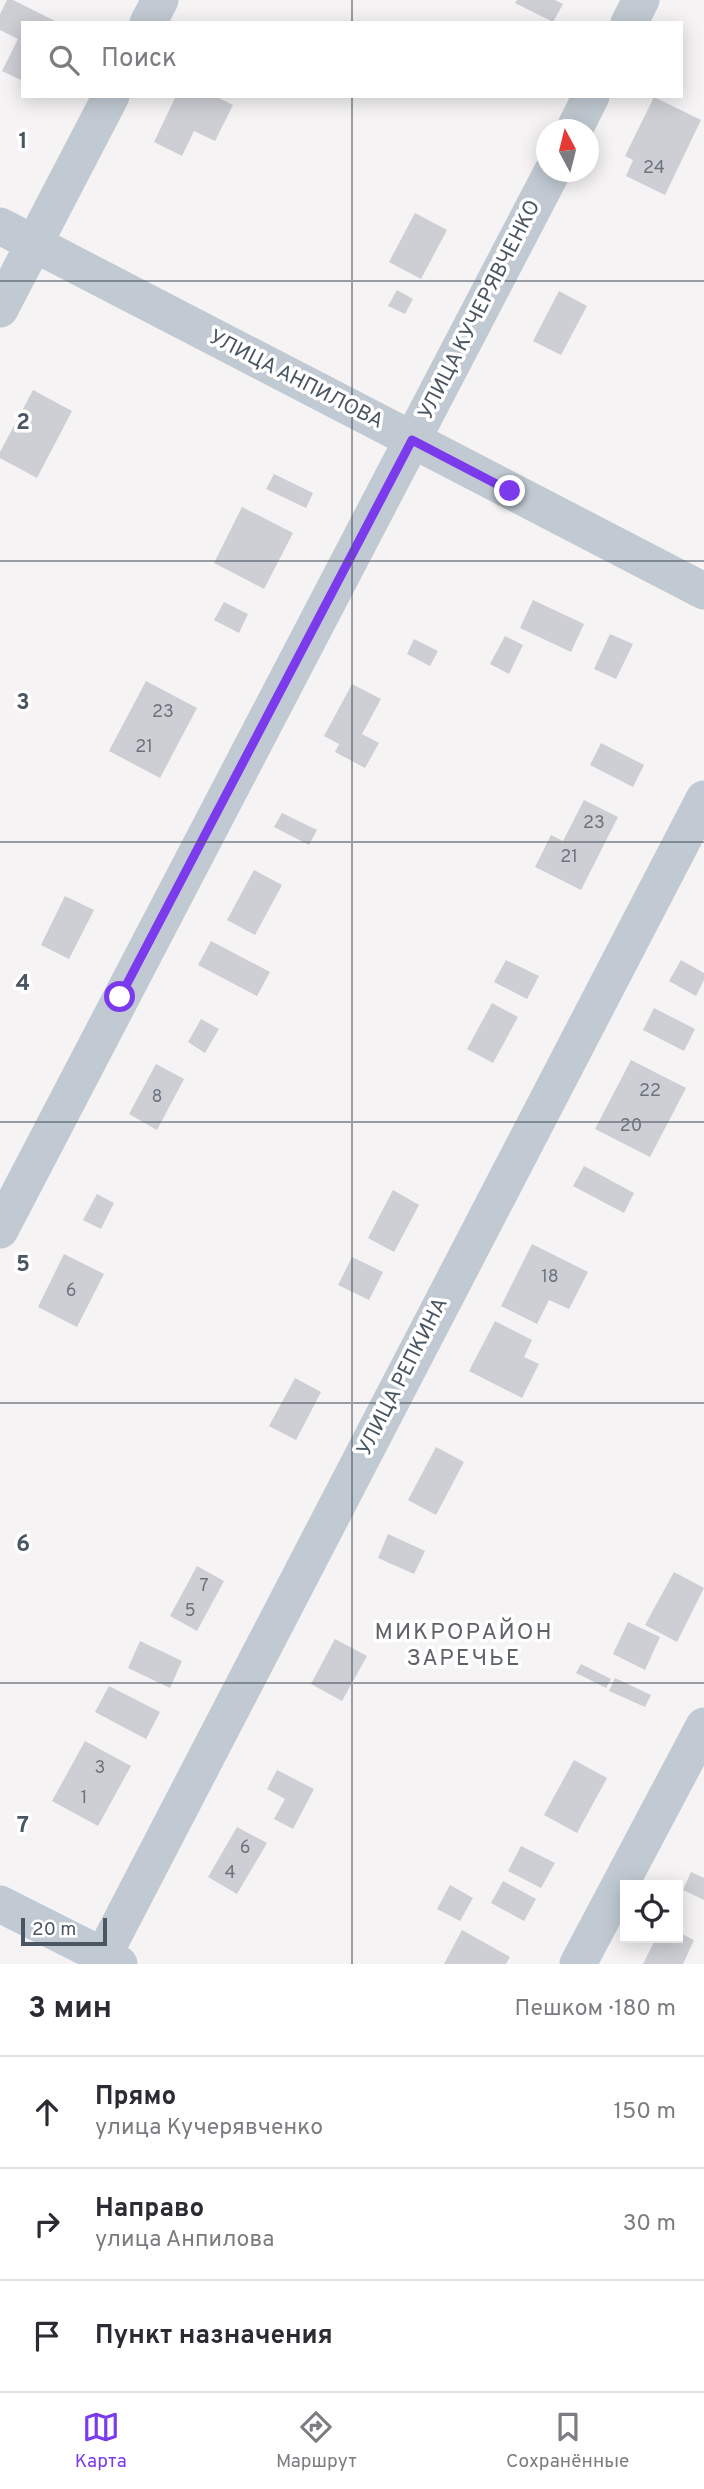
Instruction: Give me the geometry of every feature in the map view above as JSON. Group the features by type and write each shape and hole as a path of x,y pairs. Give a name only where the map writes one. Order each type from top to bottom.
{"street":[{"path":"149,21 160,0"},
{"path":"630,21 641,0"},
{"path":"0,309 109,98"},
{"path":"580,119 590,98"},
{"name":"УЛИЦА КУЧЕРЯВЧЕНКО","path":"0,1230 547,182"},
{"name":"УЛИЦА АНПИЛОВА","path":"0,226 704,591"},
{"name":"УЛИЦА РЕПКИНА","path":"111,1960 704,799"},
{"path":"578,1964 704,1726"},
{"path":"0,1904 111,1960"}],"building":[{"path":"7,0 13,0 55,21 21,21 21,80 2,71 18,39 0,30 0,14"},
{"path":"517,0 555,0 563,4 551,21 515,3"},
{"path":"175,98 219,98 233,105 215,141 194,131 182,156 154,142"},
{"path":"654,98 701,120 665,195 626,176 633,160 625,156"},
{"path":"415,213 447,230 421,279 389,262"},
{"path":"397,290 413,299 405,314 388,306"},
{"path":"559,291 587,306 561,355 533,341"},
{"path":"33,390 72,411 37,478 0,458 0,452"},
{"path":"274,474 313,493 306,508 266,489"},
{"path":"242,507 293,533 264,589 214,563"},
{"path":"533,600 584,624 571,652 520,628"},
{"path":"224,602 248,614 239,633 214,620"},
{"path":"610,634 633,644 616,679 594,669"},
{"path":"505,636 523,645 509,674 490,664"},
{"path":"414,639 438,651 430,666 407,654"},
{"path":"146,681 197,708 160,778 109,751"},
{"path":"352,684 381,699 362,734 379,743 365,768 335,752 339,744 324,736"},
{"path":"601,743 644,765 633,787 590,765"},
{"path":"584,800 618,817 581,890 535,867 551,835 563,841"},
{"path":"282,813 317,830 309,845 274,827"},
{"path":"254,870 282,885 255,935 227,920"},
{"path":"65,896 94,910 69,959 41,945"},
{"path":"211,941 270,972 257,996 198,965"},
{"path":"506,960 539,976 527,999 494,982"},
{"path":"681,960 704,973 704,980 696,996 669,981"},
{"path":"492,1003 518,1017 493,1063 467,1049"},
{"path":"654,1008 695,1029 684,1051 643,1030"},
{"path":"201,1019 219,1029 205,1053 188,1042"},
{"path":"631,1060 686,1088 650,1157 595,1129"},
{"path":"156,1064 184,1079 157,1130 129,1114"},
{"path":"584,1166 634,1193 624,1213 573,1186"},
{"path":"393,1190 419,1205 394,1252 368,1238"},
{"path":"97,1194 114,1203 101,1229 83,1220"},
{"path":"532,1244 588,1272 569,1309 549,1300 537,1324 501,1306"},
{"path":"64,1254 104,1274 77,1327 38,1307"},
{"path":"352,1257 383,1272 369,1300 338,1285"},
{"path":"495,1321 532,1340 524,1357 539,1364 522,1398 469,1371"},
{"path":"295,1378 321,1392 296,1440 269,1426"},
{"path":"436,1447 464,1462 436,1515 408,1500"},
{"path":"388,1534 425,1551 414,1574 378,1558"},
{"path":"197,1566 224,1581 197,1631 170,1616"},
{"path":"674,1572 704,1588 677,1642 645,1625"},
{"path":"628,1622 660,1637 645,1670 613,1654"},
{"path":"335,1639 367,1656 342,1701 311,1684"},
{"path":"140,1641 182,1661 170,1688 128,1668"},
{"path":"581,1664 611,1679 606,1688 576,1673"},
{"path":"615,1678 651,1695 645,1707 609,1691"},
{"path":"109,1686 160,1712 146,1739 95,1712"},
{"path":"85,1741 131,1766 98,1826 52,1801"},
{"path":"574,1760 607,1778 577,1833 544,1815"},
{"path":"277,1770 314,1789 293,1829 274,1819 285,1799 267,1789"},
{"path":"237,1827 267,1843 237,1894 208,1877"},
{"path":"521,1846 555,1863 541,1888 508,1871"},
{"path":"691,1872 704,1878 704,1900 683,1890"},
{"path":"503,1881 536,1899 524,1921 491,1903"},
{"path":"450,1885 473,1898 460,1921 437,1909"},
{"path":"462,1930 510,1957 506,1964 444,1964"},
{"path":"683,1934 694,1940 683,1964 643,1964 654,1943 683,1943"}],"district":[{"name":"МИКРОРАЙОН ЗАРЕЧЬЕ","path":"464,1646"}],"route":[{"path":"120,997 412,440 510,491"}]}
